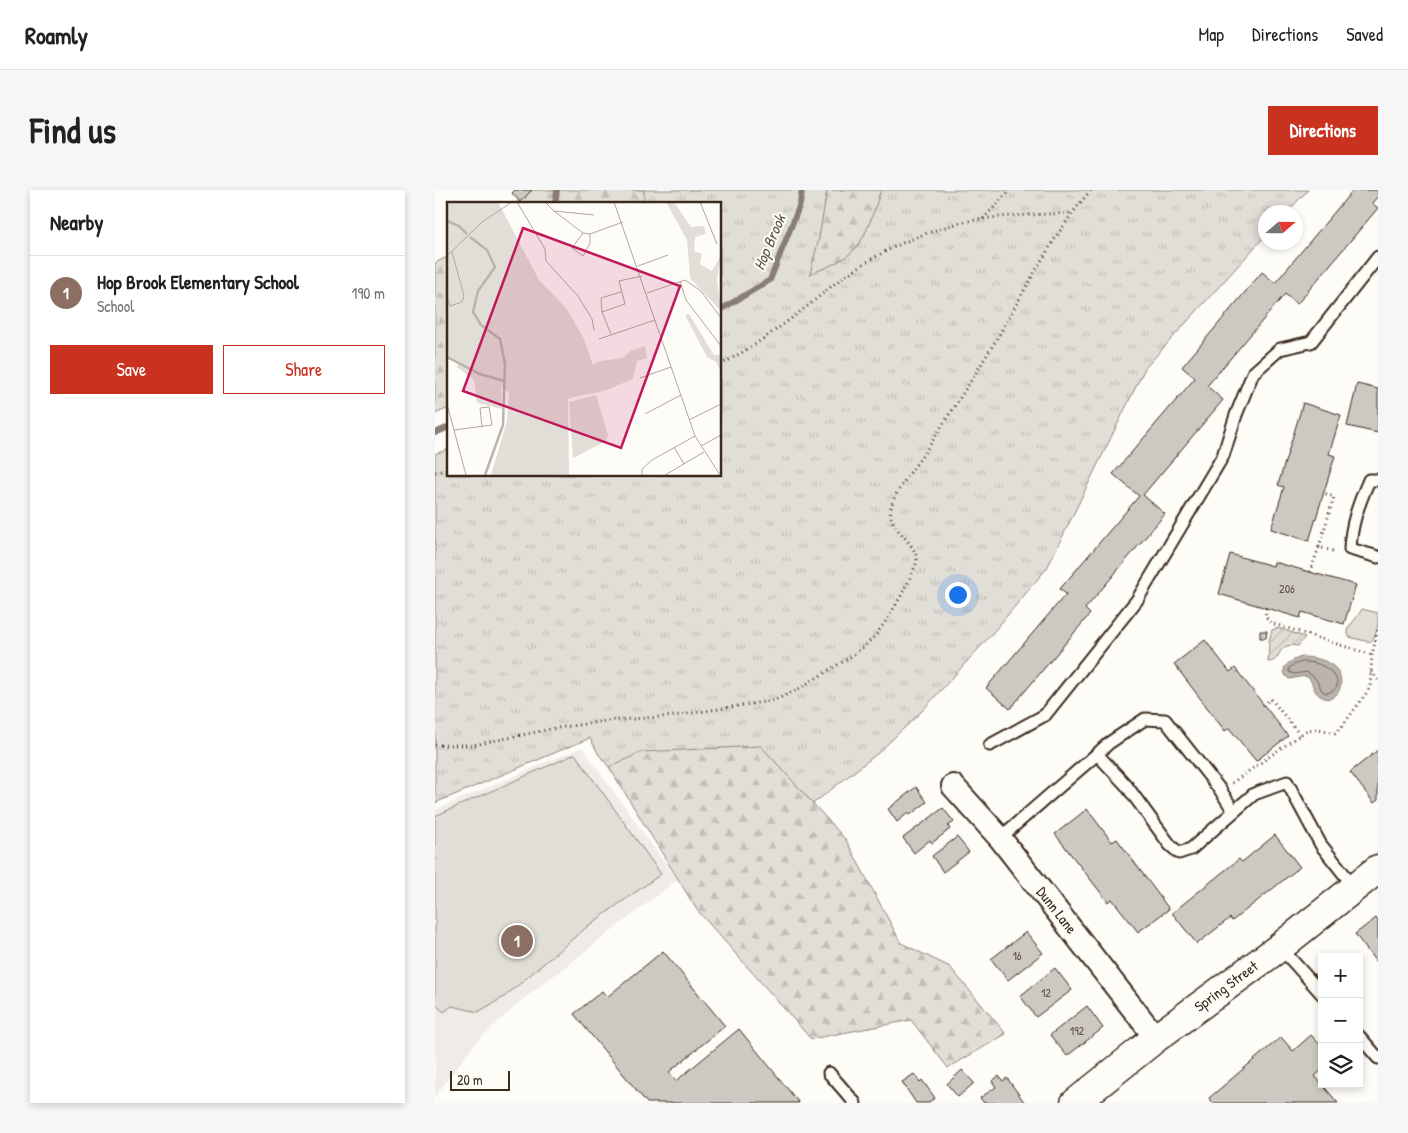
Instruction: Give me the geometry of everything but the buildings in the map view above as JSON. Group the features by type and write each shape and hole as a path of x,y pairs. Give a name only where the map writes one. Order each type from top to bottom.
{"main road":[{"name":"Spring Street","path":"1075,1103 1156,1038 1280,947 1378,869"}],"street":[{"name":"Dunn Lane","path":"953,786 1000,838 1156,1038"}],"lane":[{"path":"990,745 1045,715 1137,600 1223,456 1236,415 1253,373 1280,349 1311,342 1378,257"},
{"path":"1378,480 1369,480 1350,532 1350,549 1378,557"},
{"path":"1000,838 1109,743 1145,719 1165,720 1221,791 1233,810"},
{"path":"1097,754 1126,785 1170,845 1179,853 1191,849 1253,794 1287,782 1321,845 1355,888"},
{"path":"1280,947 1318,990"},
{"path":"1363,1041 1378,1058"},
{"path":"829,1073 855,1103"}],"path":[{"path":"982,219 1010,190"},
{"path":"435,745 474,745 551,729 605,721 673,716 770,701 784,697 796,690 840,663 869,642 895,604 917,562 914,548 892,521 890,514 895,496 926,452 995,342 1071,213 1091,190"},
{"path":"721,364 742,353 805,308 839,280 885,251 926,234 965,222 982,219 1071,213"},
{"path":"1310,572 1334,497 1324,493"},
{"path":"1319,547 1334,552 1350,549"},
{"path":"1265,608 1265,613 1271,623 1372,655"},
{"path":"1221,791 1307,730 1319,729 1335,733 1341,728 1369,688 1372,655 1378,629"},
{"path":"1371,672 1378,680"},
{"path":"1263,705 1271,699 1299,735"}],"shaded area":[{"path":"582,747 677,880 521,1001 476,1042 435,1097 435,810"}],"green space":[{"path":"522,190 644,190 644,202 518,202"},
{"path":"582,190 1308,190 1294,205 1258,205 1258,244 1145,368 1047,568 990,636 923,710 878,753 769,838 626,787 599,755 590,738 435,803 435,454 447,450 447,476 721,476 721,202 580,202"},
{"path":"827,190 881,190 867,230 854,250 839,261 810,274 819,238"},
{"path":"447,257 447,409 435,414 435,263"},
{"path":"1362,609 1378,613 1378,625 1370,642 1349,637 1347,630"},
{"path":"1278,628 1305,637 1298,646 1290,645 1285,647 1276,659 1268,662 1269,641 1272,630"},
{"path":"761,746 846,840 901,943 950,967 1006,1034 948,1068 911,1020 811,1039 697,910 609,767 642,752"},
{"path":"575,754 661,874 588,926 504,997 478,1012 452,1006 444,1012 435,1004 435,816"}],"water":[{"path":"1302,657 1321,660 1333,666 1339,674 1341,683 1339,691 1334,697 1327,699 1319,695 1309,678 1305,676 1289,679 1285,675 1284,671 1287,665 1293,660"}],"waterway":[{"path":"555,202 557,190"},
{"name":"Hop Brook","path":"721,309 770,280 800,204 802,190"},
{"path":"435,433 447,428"}],"place":[{"name":"Hop Brook Elementary School","path":"517,941"}]}
